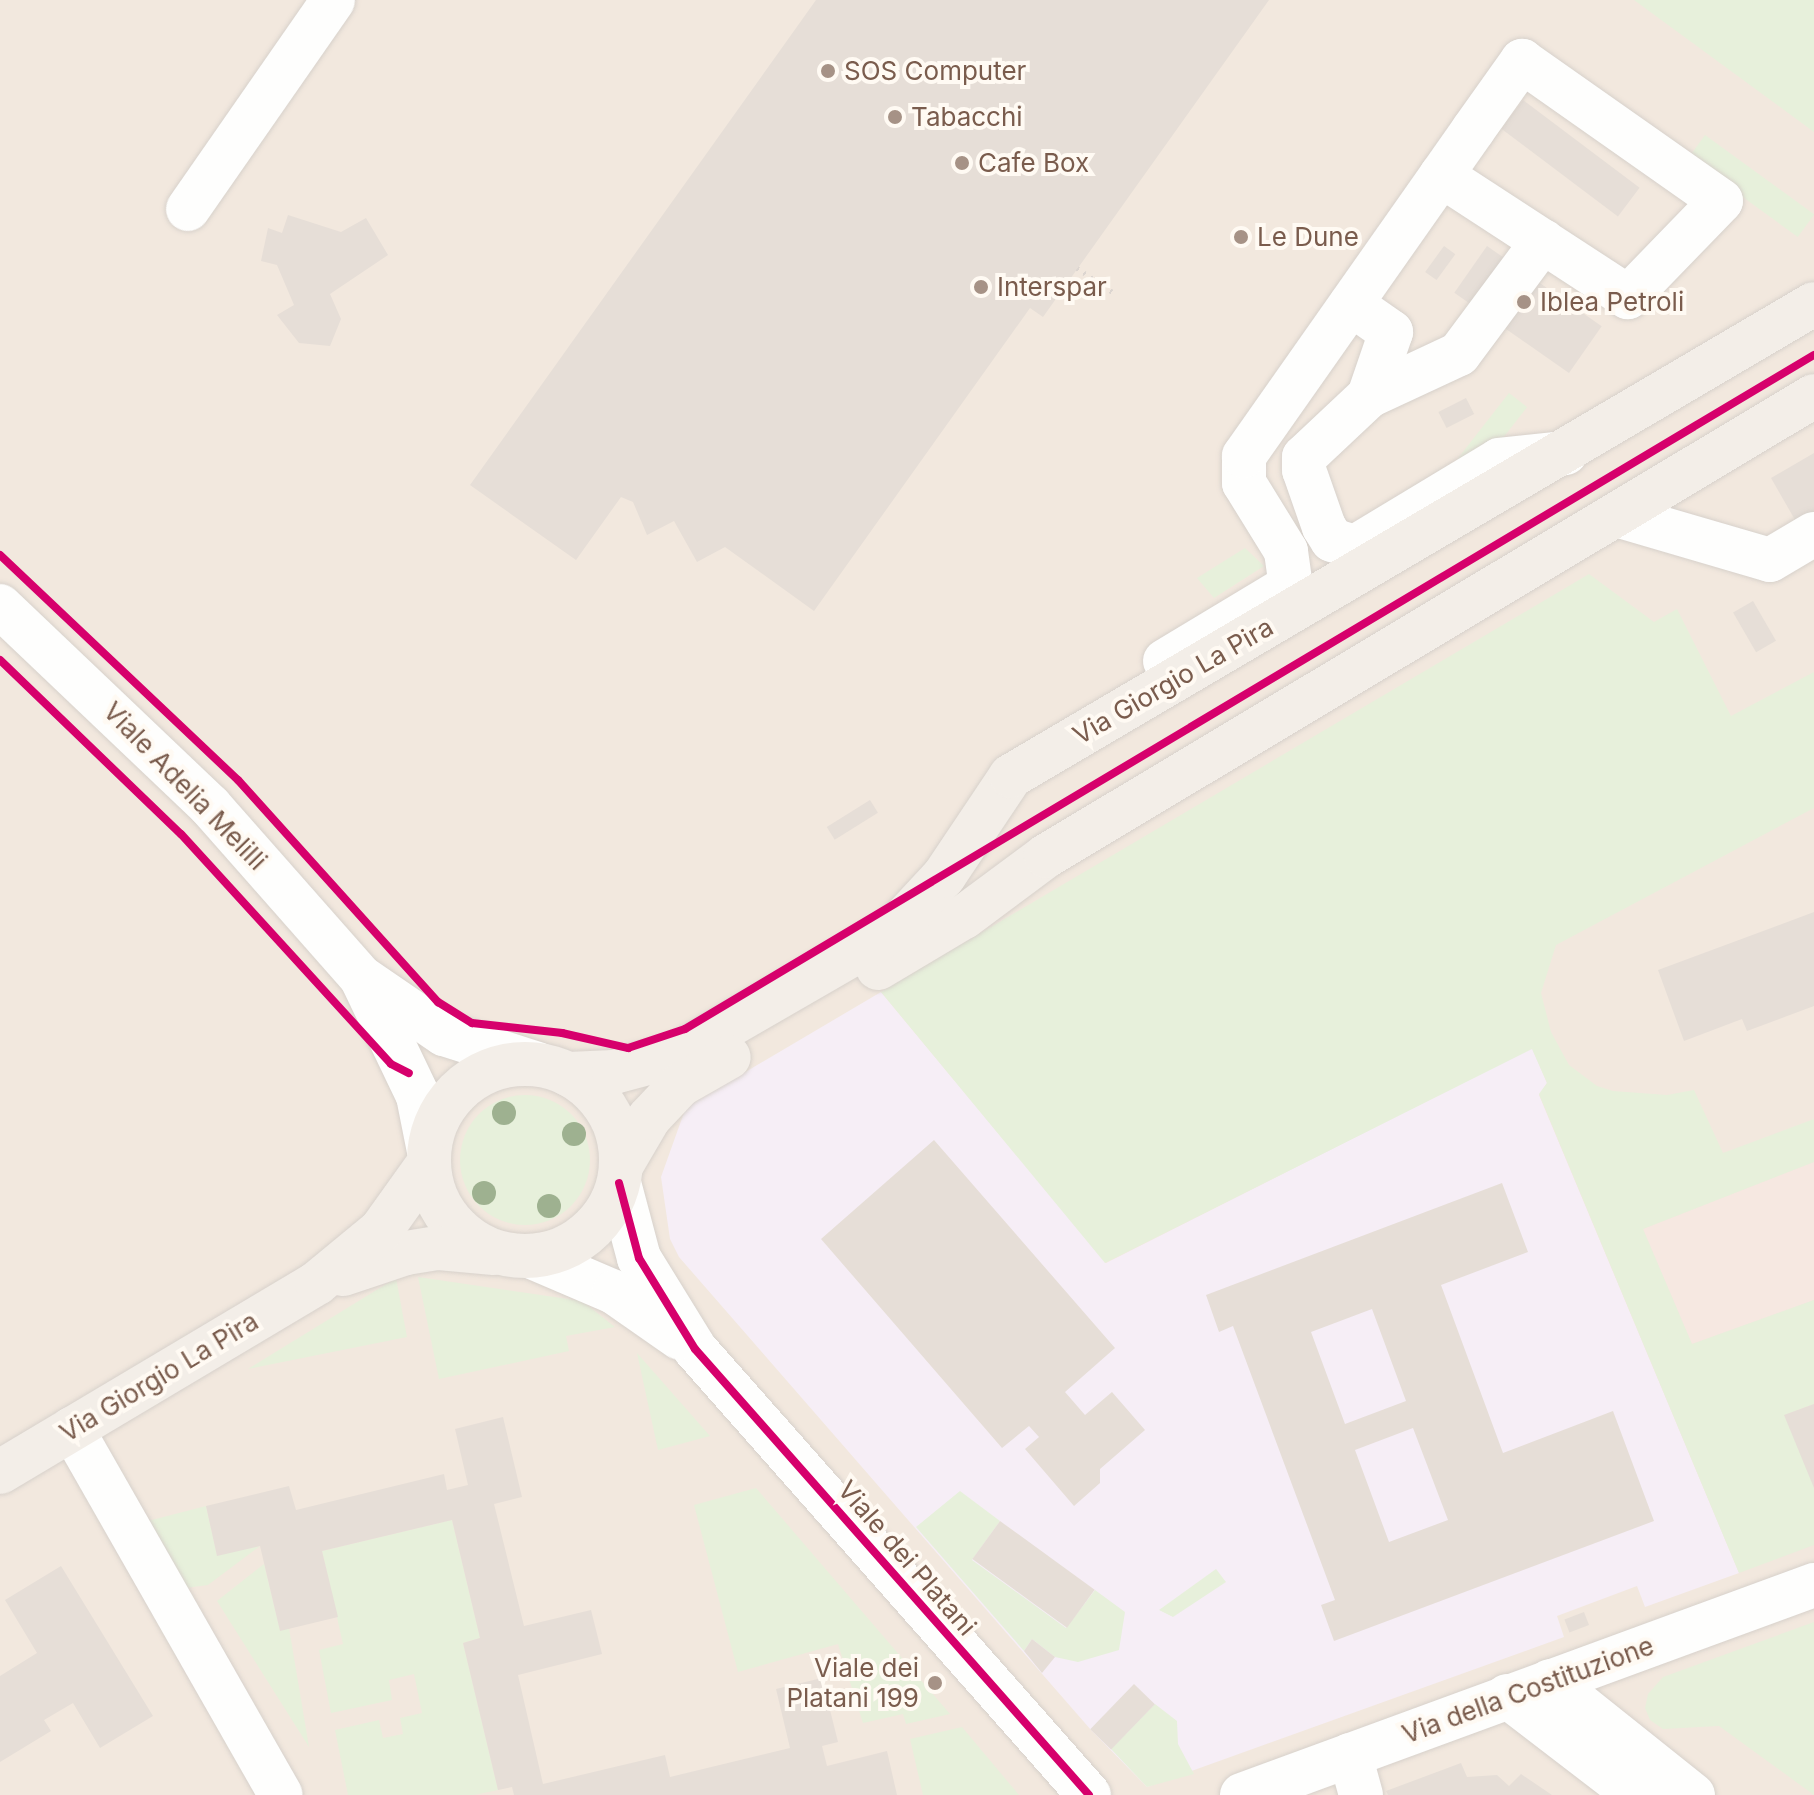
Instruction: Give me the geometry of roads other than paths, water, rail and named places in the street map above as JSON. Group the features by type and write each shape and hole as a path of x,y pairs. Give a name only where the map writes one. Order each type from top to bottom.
{"main road":[{"name":"Via Giorgio La Pira","path":"553,1069 614,1072 678,1055 893,931 944,876 1011,776 1569,453 1814,304"},
{"path":"317,1283 406,1253 439,1248 517,1256 561,1250 587,1234 607,1211 620,1175 649,1118 680,1085 964,917 1046,856 1814,396"},
{"path":"517,1256 458,1230 432,1188 429,1157 437,1121 465,1086 507,1065 553,1069 591,1090 609,1112 619,1138 620,1175"},
{"path":"317,1283 381,1230 429,1157"},
{"name":"Via Giorgio La Pira","path":"0,1472 317,1283"}],"street":[{"path":"188,209 333,0"},
{"path":"1040,757 1132,681 1285,589 1291,569 1286,551 1244,483 1244,456 1283,402 1441,175 1522,61 1721,201 1628,297 1441,175"},
{"path":"1543,241 1459,354 1369,396 1304,457 1324,527 1342,546 1355,547 1499,460 1569,453"},
{"path":"1351,304 1391,332 1369,396"},
{"path":"1616,515 1770,560 1814,534"},
{"name":"Viale Adelia Melilli","path":"0,606 210,806 361,977"},
{"path":"361,977 444,1034 553,1069"},
{"path":"361,977 418,1096 429,1157"},
{"path":"620,1175 639,1258 695,1349"},
{"path":"517,1256 614,1292 695,1349"},
{"name":"Viale dei Platani","path":"695,1349 1089,1795"},
{"path":"72,1429 281,1795"},
{"name":"Via della Costituzione","path":"1242,1795 1356,1775 1507,1696 1814,1585"},
{"path":"1550,1681 1693,1795"},
{"path":"1507,1696 1636,1795"}],"place":[{"name":"SOS Computer","path":"828,71"},
{"name":"Tabacchi","path":"895,117"},
{"name":"Cafe Box","path":"962,163"},
{"name":"Le Dune","path":"1241,237"},
{"name":"Interspar","path":"981,287"},
{"name":"Iblea Petroli","path":"1524,302"},
{"name":"Viale dei Platani 199","path":"935,1683"}]}
